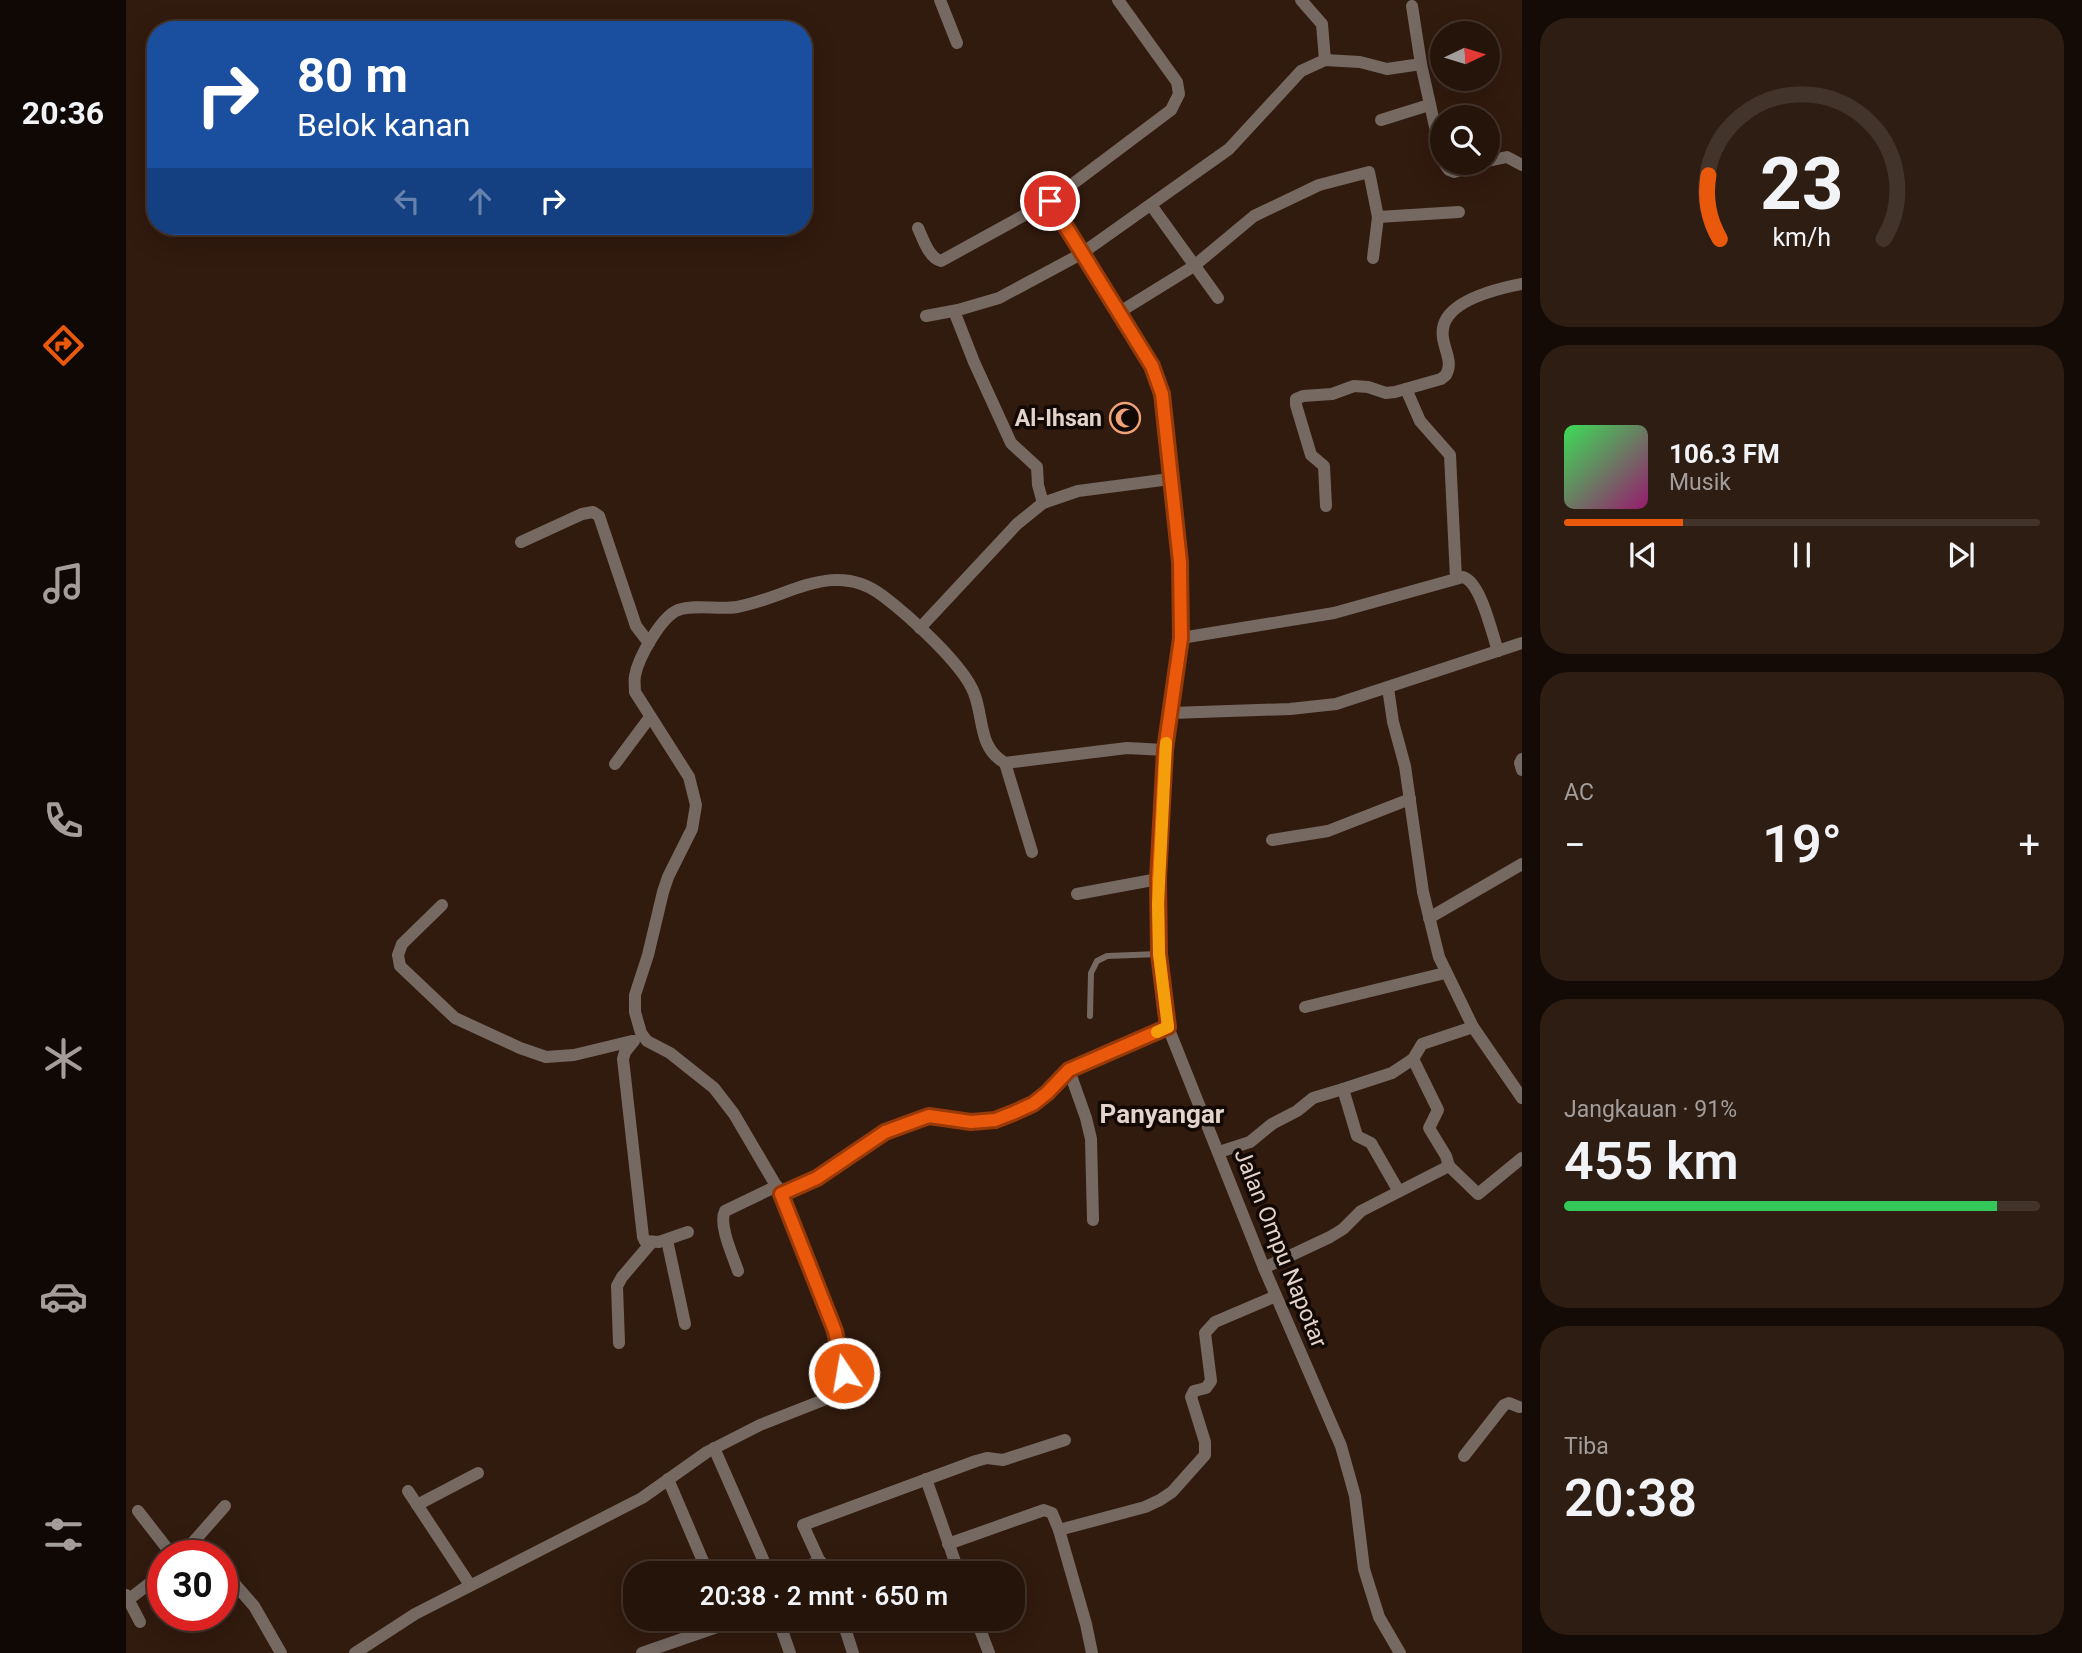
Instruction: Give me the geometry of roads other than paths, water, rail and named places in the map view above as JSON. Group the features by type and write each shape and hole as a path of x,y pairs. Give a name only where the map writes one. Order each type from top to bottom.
{"street":[{"path":"940,0 957,43"},
{"path":"918,228 932,255 941,261 1050,201 1171,110 1177,101 1177,82 1118,0"},
{"path":"1301,0 1322,24 1325,60"},
{"path":"1412,6 1430,109"},
{"path":"926,316 999,298 1081,254 1229,149 1301,71 1325,60 1360,62 1387,69 1421,64"},
{"path":"1381,120 1429,105"},
{"path":"1500,159 1507,157 1522,165"},
{"path":"1118,313 1194,266 1254,216 1336,179 1370,172 1378,217 1373,258"},
{"name":"Jalan Ompu Napotar","path":"1050,201 1158,381 1164,408 1180,562 1181,638 1165,750 1158,879 1159,954 1168,1027 1264,1268 1340,1446 1355,1496 1364,1569 1378,1618 1400,1653"},
{"path":"1151,205 1218,298"},
{"path":"1378,217 1459,212"},
{"path":"1326,506 1325,467 1311,455 1296,399 1332,394 1354,386 1386,393 1447,376 1450,363 1443,327 1456,308 1485,293 1522,284"},
{"path":"954,311 978,371 1012,443 1037,467 1043,503"},
{"path":"1406,389 1420,421 1450,455 1456,578"},
{"path":"920,628 1017,524 1043,503 1077,491 1170,479"},
{"path":"521,542 582,514 593,512 599,516 636,626 649,643"},
{"path":"1181,638 1334,613 1406,595 1456,578 1470,579 1476,589 1499,651"},
{"path":"647,1041 641,1032 635,1012 635,995 668,877 692,829 696,805 689,777 635,692 635,676 649,643 666,619 678,610 730,608 761,603 794,589 829,579 851,579 882,595 920,628 957,668 972,687 978,702 985,742 995,757 1005,763 1127,748 1165,750"},
{"path":"1171,713 1290,709 1336,704 1522,643"},
{"path":"1388,688 1393,722 1405,765 1429,918 1445,973 1473,1027 1520,1092"},
{"path":"615,764 650,718"},
{"path":"1522,759 1522,769"},
{"path":"1005,763 1032,852"},
{"path":"1272,840 1328,831 1410,799"},
{"path":"1429,918 1522,864"},
{"path":"1076,894 1158,879"},
{"path":"355,1653 415,1614 642,1498 714,1448 761,1425 826,1399 835,1393 844,1373 835,1331 779,1190 734,1114 714,1088 670,1053 647,1041 632,1041 574,1055 545,1057 456,1018 400,966 398,955 402,944 442,905"},
{"path":"1305,1007 1445,973"},
{"path":"738,1271 722,1225 725,1211 817,1178 885,1132 929,1116 971,1122 995,1120 1013,1113 1033,1104 1069,1070 1168,1027"},
{"path":"1219,1152 1250,1142 1272,1124 1297,1111 1313,1098 1385,1076 1413,1059 1422,1044 1473,1027"},
{"path":"632,1041 625,1052 624,1069 641,1228 645,1241 650,1243 688,1232"},
{"path":"1413,1059 1438,1110 1429,1128 1447,1156 1449,1166 1478,1194 1522,1158"},
{"path":"1069,1070 1091,1139 1093,1220"},
{"path":"1343,1089 1357,1136 1371,1143 1398,1190"},
{"path":"1264,1268 1336,1233 1361,1211 1449,1166"},
{"path":"667,1240 685,1324"},
{"path":"619,1343 617,1286 650,1243"},
{"path":"1059,1530 1145,1507 1160,1500 1172,1492 1202,1461 1206,1448 1191,1398 1192,1393 1206,1388 1211,1381 1205,1333 1214,1322 1276,1296"},
{"path":"1464,1456 1504,1405 1521,1406"},
{"path":"820,1561 803,1525 976,1461 987,1458 1003,1460 1065,1440"},
{"path":"714,1448 764,1561"},
{"path":"417,1505 478,1473"},
{"path":"668,1479 703,1561"},
{"path":"926,1479 954,1561"},
{"path":"408,1491 470,1585"},
{"path":"195,1540 225,1506"},
{"path":"948,1544 1044,1510 1052,1513 1080,1601 1092,1653"},
{"path":"138,1511 161,1540"},
{"path":"140,1622 127,1598 147,1584"},
{"path":"238,1588 254,1606 281,1653"},
{"path":"642,1653 702,1631"},
{"path":"782,1631 790,1653"},
{"path":"846,1631 852,1653"},
{"path":"981,1631 989,1653"}],"lane":[{"path":"1090,1016 1091,973 1097,961 1107,956 1159,954"}],"place":[{"name":"Al-Ihsan","path":"1125,418"}],"district":[{"name":"Panyangar","path":"1162,1114"}]}
